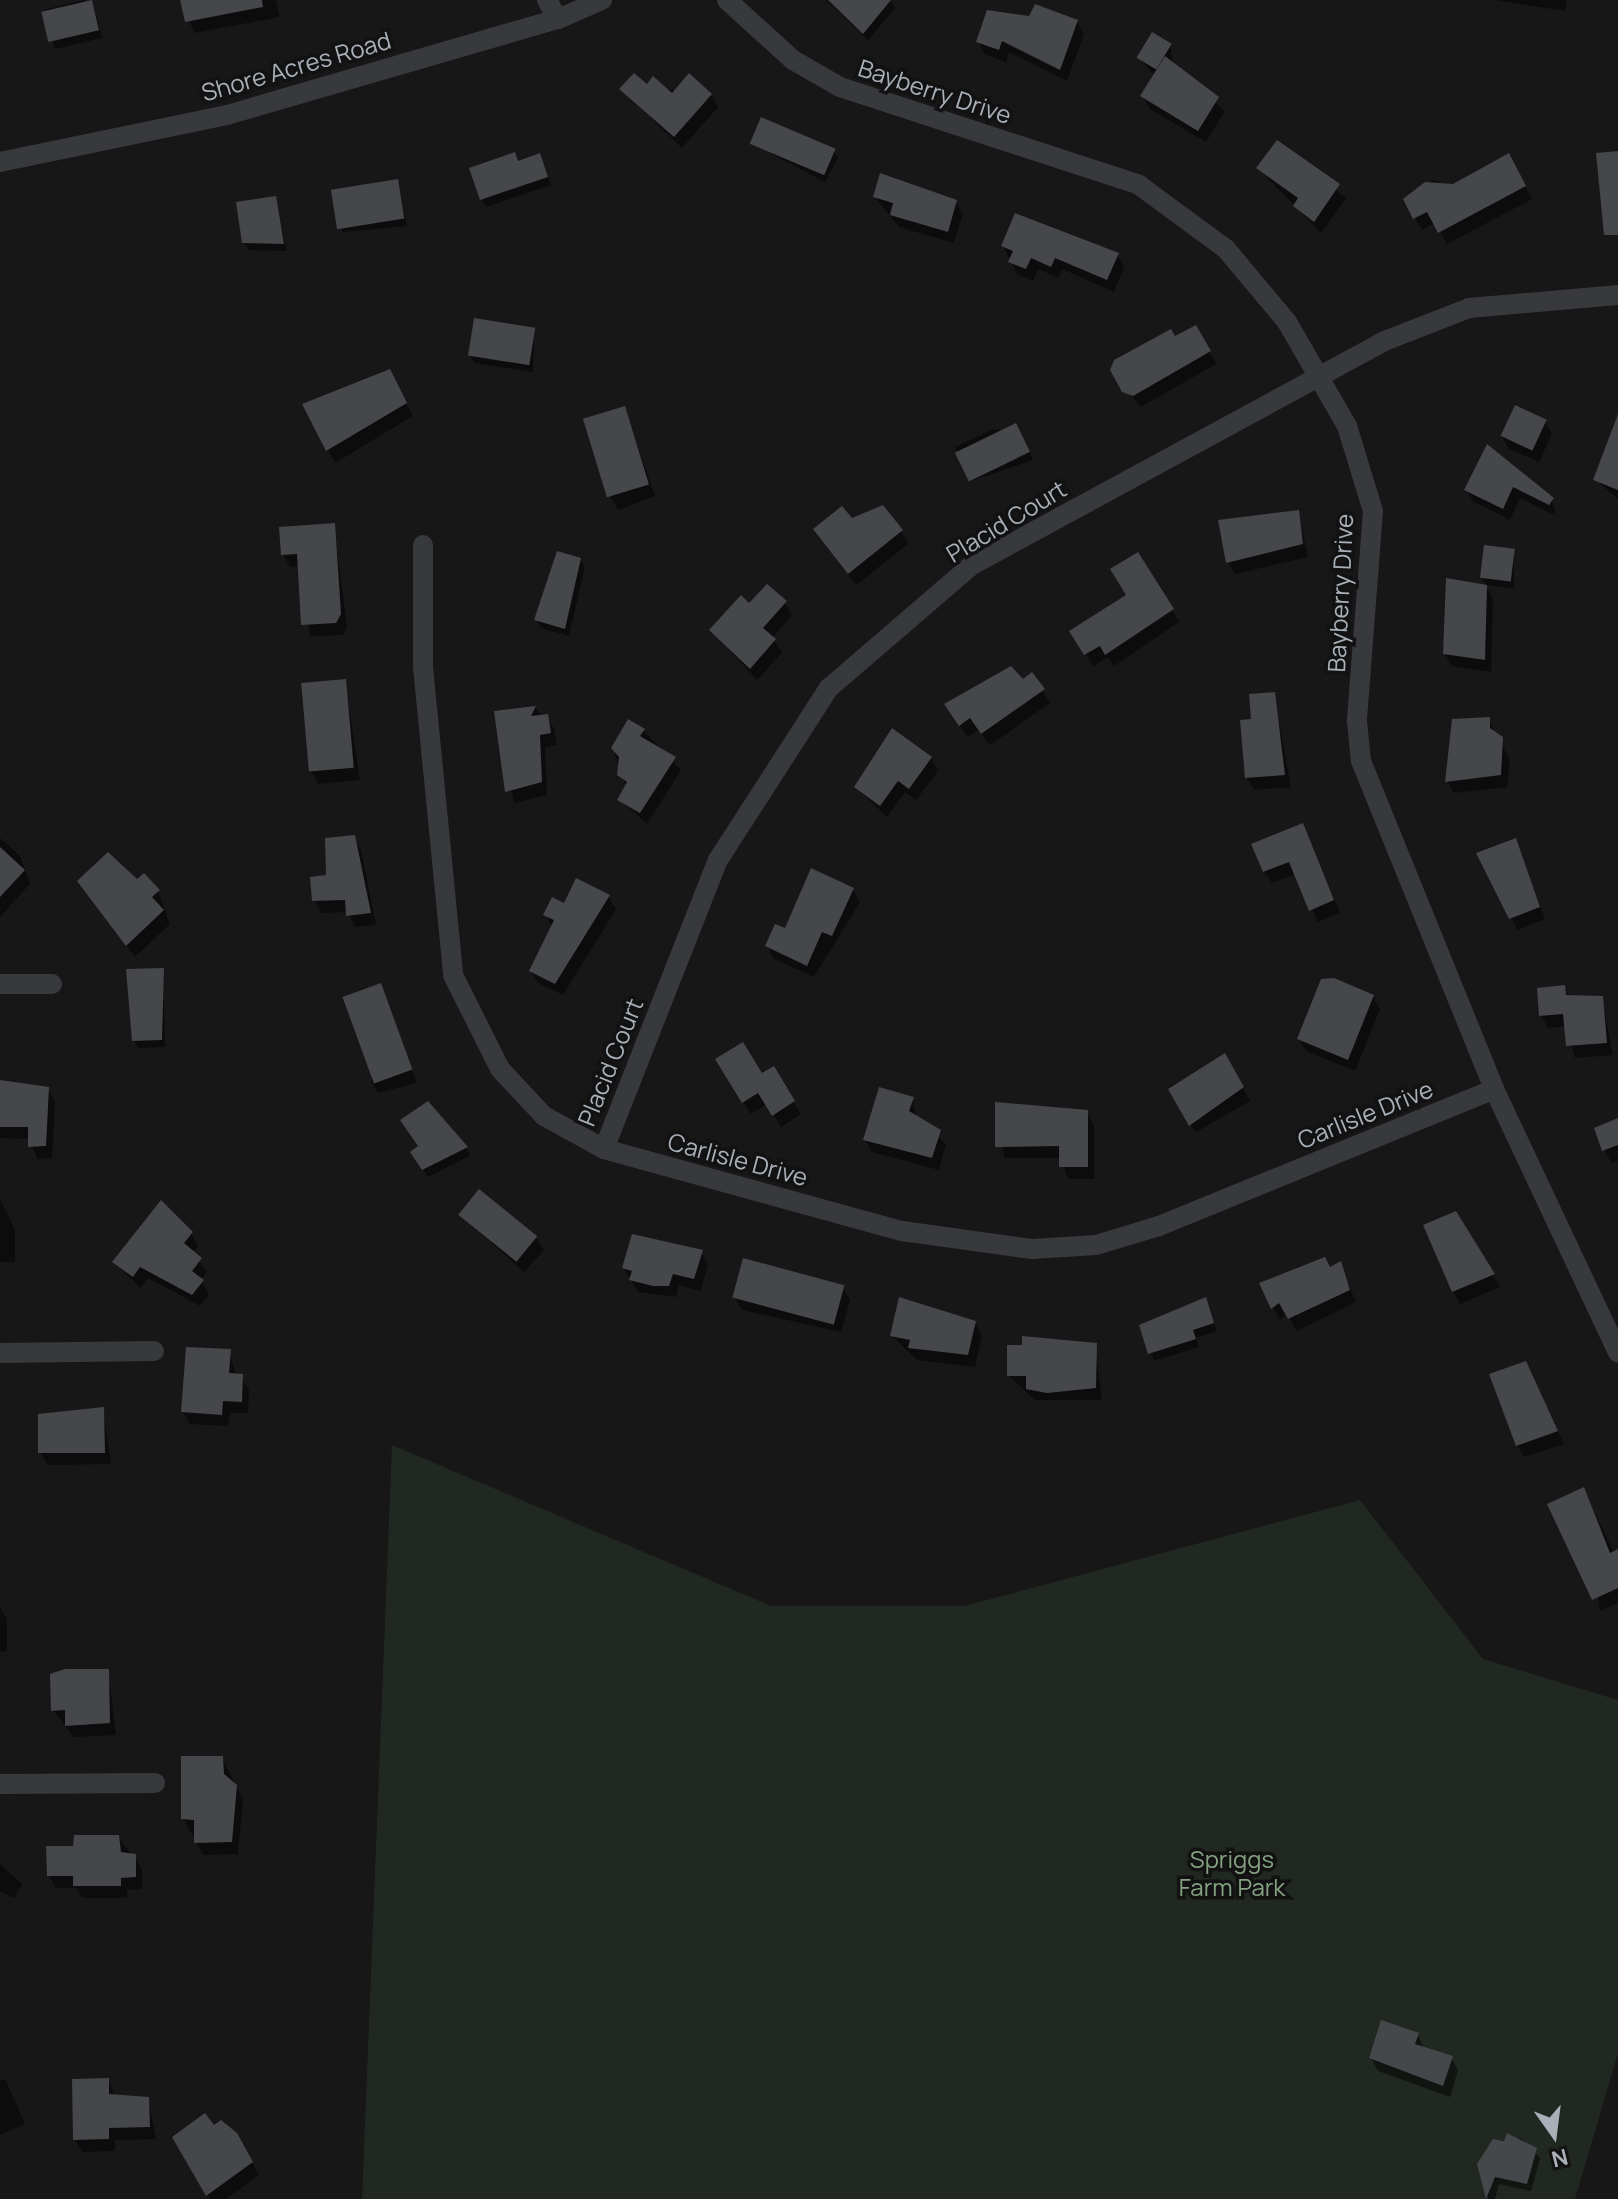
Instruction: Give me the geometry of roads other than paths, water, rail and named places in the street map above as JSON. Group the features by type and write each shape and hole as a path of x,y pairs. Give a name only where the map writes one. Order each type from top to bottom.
{"street":[{"path":"547,0 558,19"},
{"name":"Shore Acres Road","path":"0,162 227,115 558,19 602,0"},
{"name":"Bayberry Drive","path":"727,0 793,60 840,87 1096,169 1185,213 1260,286 1323,377 1360,461 1373,511 1357,721 1361,761 1494,1089 1618,1352"},
{"name":"Placid Court","path":"604,1149 718,860 829,688 972,565 1323,377 1382,342 1469,308 1618,295"},
{"name":"Carlisle Drive","path":"423,545 423,667 453,975 500,1069 544,1116 604,1149 902,1231 1032,1249 1096,1245 1494,1089"},
{"path":"0,984 52,984"},
{"path":"0,1353 154,1351"},
{"path":"0,1784 155,1783"}],"park label":[{"name":"Spriggs Farm Park","path":"1232,1873"}]}
